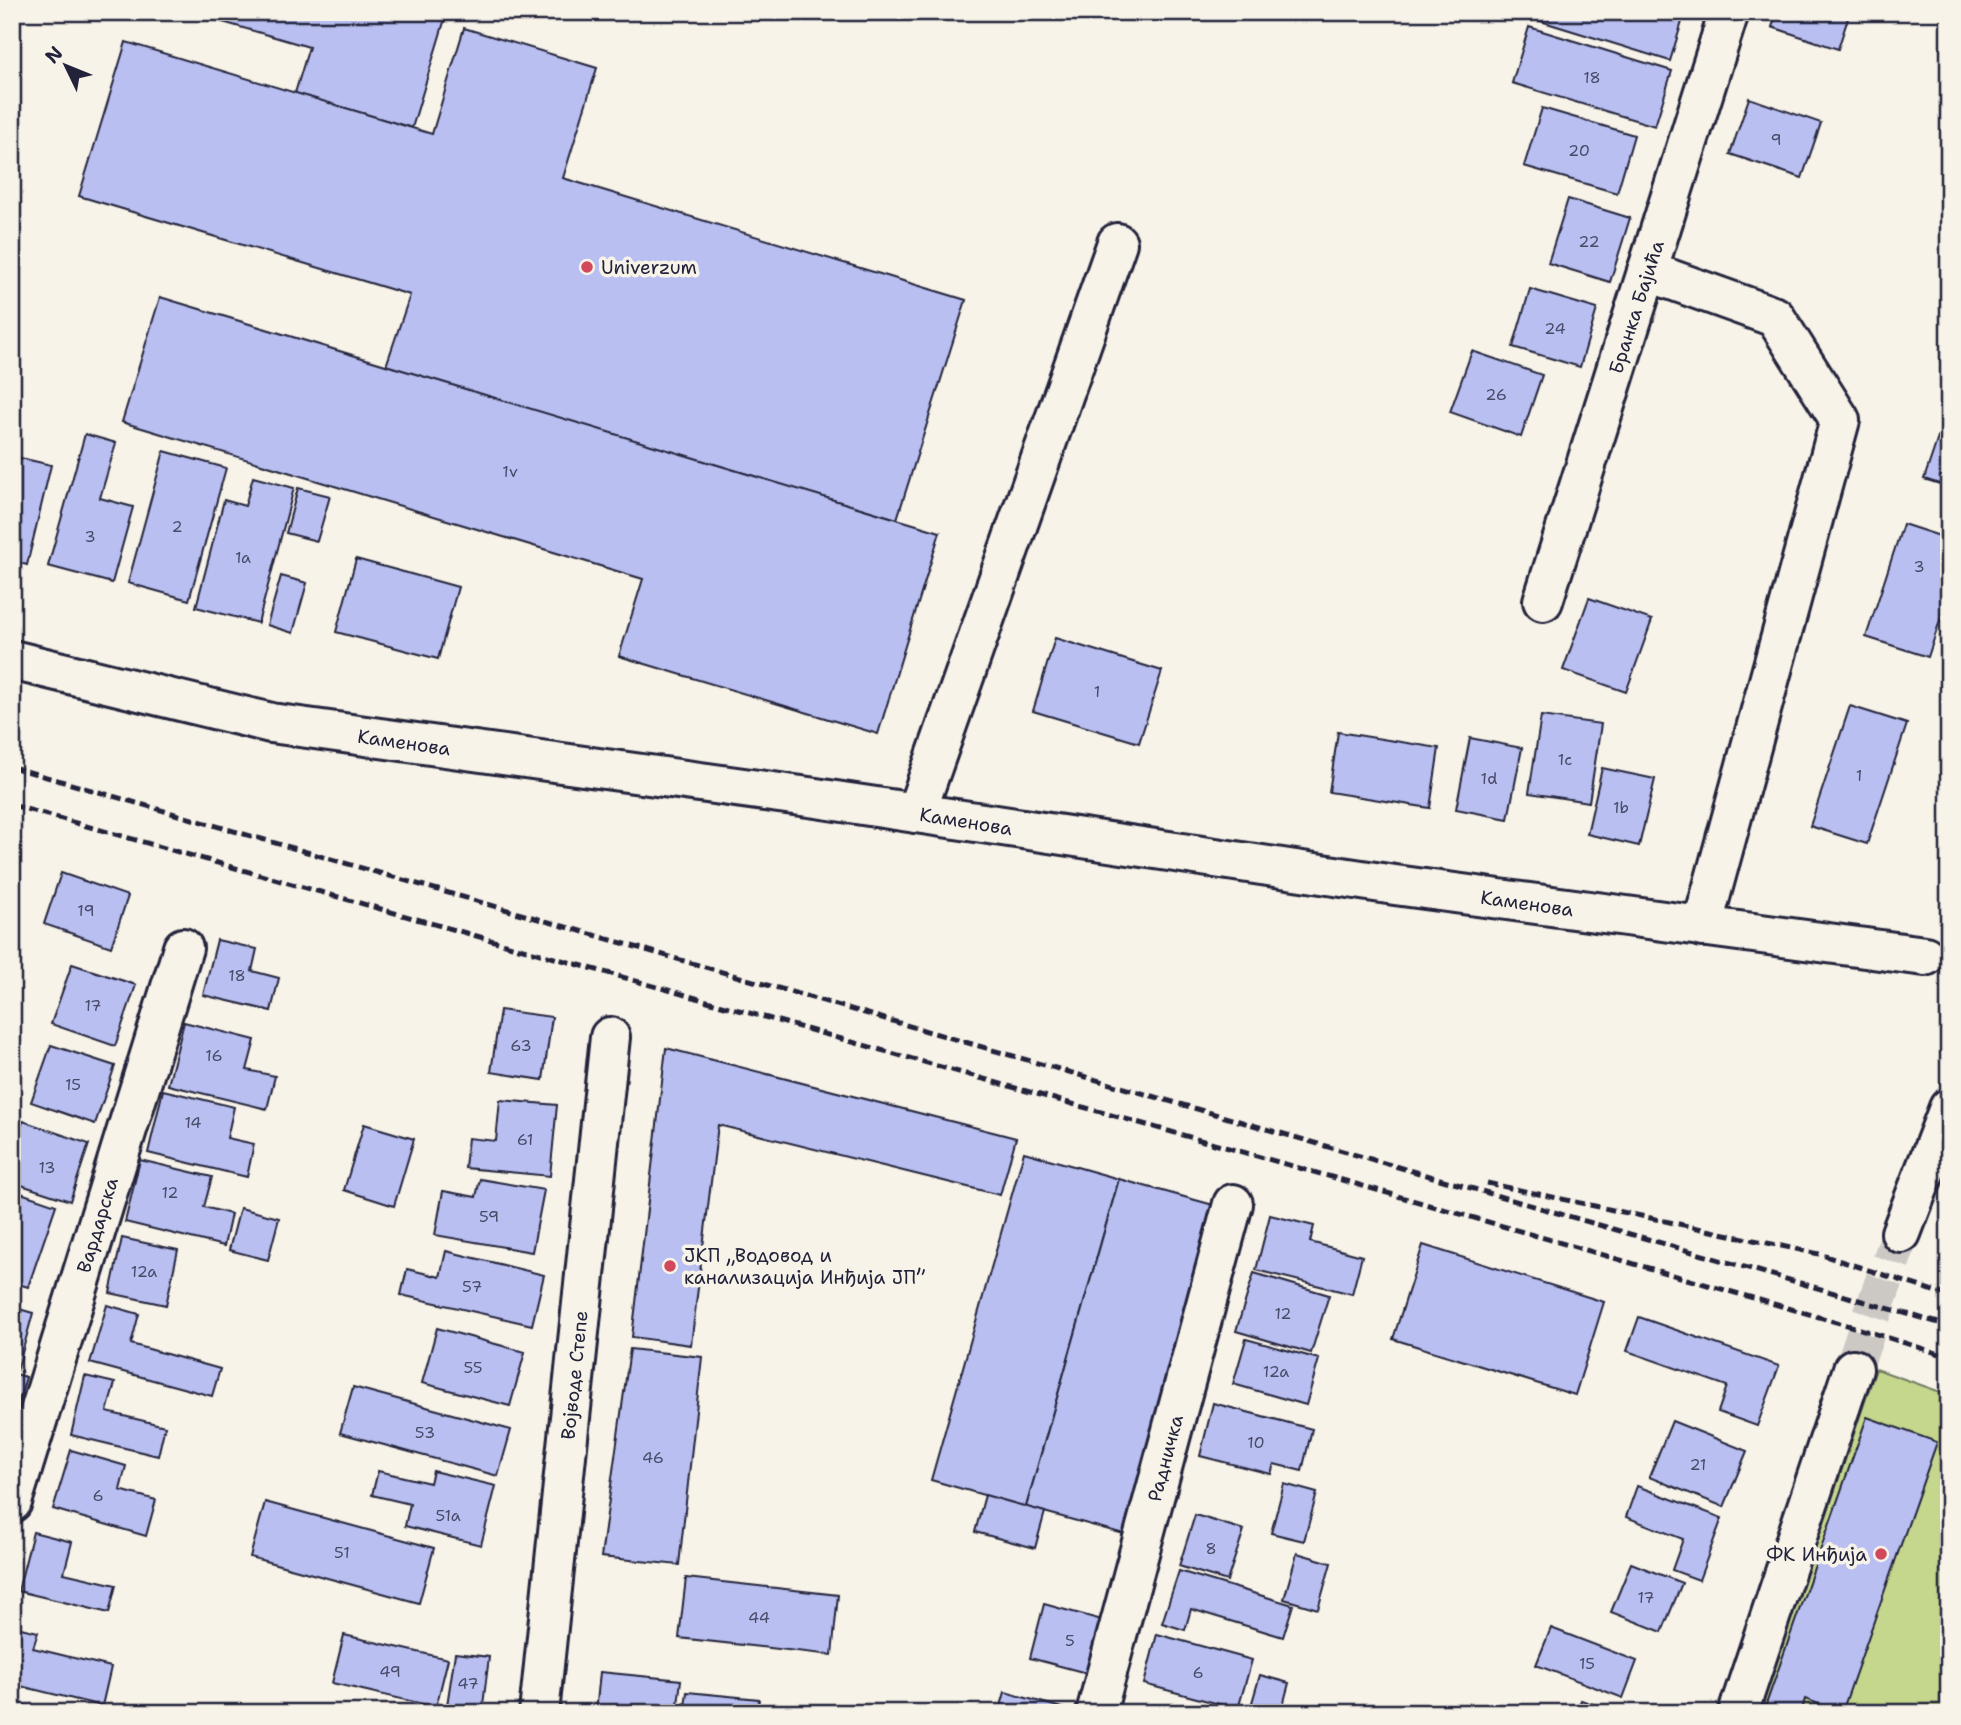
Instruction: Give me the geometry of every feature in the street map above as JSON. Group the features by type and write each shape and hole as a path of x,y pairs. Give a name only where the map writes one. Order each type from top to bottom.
{"street":[{"name":"Бранка Бајића","path":"1543,601 1729,12"},
{"path":"916,813 1117,243"},
{"path":"1647,271 1775,317 1840,420 1702,927"},
{"name":"Каменова","path":"12,660 271,723 916,813 1395,886 1924,956"},
{"name":"Вардарска","path":"12,1502 183,948"},
{"name":"Војводе Степе","path":"538,1713 610,1037"},
{"path":"1901,1233 1949,1108"},
{"name":"Радничка","path":"1096,1713 1233,1204"},
{"path":"1738,1713 1853,1369"}],"green space":[{"name":"ФК Инђија","path":"1876,1369 1949,1395 1949,1713 1759,1713"}],"building":[{"path":"211,12 447,12 412,128 295,93 309,47 209,18"},
{"path":"1536,12 1685,12 1670,61 1534,19"},
{"path":"1777,12 1850,12 1838,49 1772,27"},
{"path":"1529,27 1672,71 1655,126 1512,83"},
{"name":"Univerzum","path":"464,28 597,68 563,178 966,300 897,519 386,366 410,295 79,196 126,42 432,134"},
{"path":"1749,98 1821,123 1802,178 1730,154"},
{"path":"1542,108 1634,135 1617,193 1524,166"},
{"path":"1568,199 1630,218 1610,282 1548,263"},
{"path":"1530,289 1597,309 1580,367 1513,347"},
{"path":"160,297 940,532 878,734 619,656 643,579 122,422"},
{"path":"1472,351 1542,375 1521,437 1450,412"},
{"path":"1949,405 1949,487 1924,479"},
{"path":"85,434 116,443 100,498 133,507 112,583 48,566"},
{"path":"164,451 226,468 189,600 128,583"},
{"path":"12,456 51,465 27,565 12,561"},
{"path":"253,477 294,488 258,623 196,607 224,500 245,506"},
{"path":"298,488 330,496 317,541 286,533"},
{"path":"1903,524 1949,539 1949,593 1928,657 1866,637"},
{"path":"356,559 458,587 438,659 336,632"},
{"path":"281,576 307,583 293,633 267,625"},
{"path":"1589,598 1652,620 1626,692 1563,670"},
{"path":"1055,638 1162,671 1139,743 1033,711"},
{"path":"1850,706 1907,724 1867,844 1810,826"},
{"path":"1541,716 1601,724 1589,802 1529,793"},
{"path":"1338,732 1439,748 1430,808 1329,792"},
{"path":"1470,738 1522,748 1508,819 1456,809"},
{"path":"1602,768 1655,779 1639,846 1587,834"},
{"path":"61,873 128,896 111,947 44,924"},
{"path":"217,940 257,949 252,971 279,978 271,1011 203,995"},
{"path":"72,964 136,985 115,1046 51,1024"},
{"path":"500,1010 552,1017 543,1080 491,1072"},
{"path":"184,1022 255,1040 247,1070 275,1076 267,1109 168,1085"},
{"path":"51,1045 115,1066 95,1124 31,1102"},
{"name":"ЈКП „Водовод и канализација Инђија ЈП”","path":"666,1048 1016,1138 1000,1195 718,1125 691,1345 632,1337"},
{"path":"163,1090 234,1107 227,1138 254,1144 247,1177 148,1153"},
{"path":"500,1100 557,1105 550,1176 465,1168 468,1138 496,1141"},
{"path":"23,1121 89,1144 70,1201 12,1182 12,1153"},
{"path":"364,1124 414,1139 394,1206 344,1190"},
{"path":"1024,1152 1119,1179 1026,1507 931,1480"},
{"path":"140,1160 212,1177 204,1207 231,1214 224,1246 125,1222"},
{"path":"480,1179 544,1190 532,1252 435,1235 443,1191 476,1197"},
{"path":"1119,1179 1217,1206 1124,1534 1026,1507"},
{"path":"12,1190 56,1205 28,1287 12,1282"},
{"path":"240,1208 279,1218 268,1260 229,1250"},
{"path":"1270,1215 1314,1226 1310,1242 1362,1256 1352,1294 1256,1270"},
{"path":"122,1238 178,1250 166,1305 110,1293"},
{"path":"1423,1245 1604,1302 1575,1395 1393,1339"},
{"path":"446,1251 544,1275 532,1325 401,1295 407,1269 440,1277"},
{"path":"1254,1273 1329,1295 1311,1353 1236,1331"},
{"path":"107,1305 139,1314 131,1344 220,1369 212,1396 90,1363"},
{"path":"12,1307 33,1313 17,1371 12,1370"},
{"path":"1639,1317 1779,1366 1757,1426 1718,1412 1727,1386 1627,1351"},
{"path":"437,1328 525,1352 510,1406 422,1383"},
{"path":"1246,1339 1319,1359 1306,1405 1233,1384"},
{"path":"630,1349 702,1357 679,1565 601,1557"},
{"path":"12,1373 26,1377 12,1425"},
{"path":"85,1376 115,1383 107,1412 165,1426 158,1456 71,1435"},
{"path":"353,1387 511,1430 498,1476 340,1433"},
{"path":"1213,1403 1312,1429 1302,1471 1274,1464 1271,1474 1200,1456"},
{"path":"1867,1417 1937,1442 1842,1712 1805,1699 1801,1713 1763,1713"},
{"path":"1672,1421 1747,1451 1724,1507 1649,1477"},
{"path":"71,1450 126,1466 120,1490 156,1500 146,1536 53,1509"},
{"path":"378,1471 430,1483 433,1471 496,1486 481,1545 405,1526 410,1504 372,1495"},
{"path":"1284,1484 1317,1493 1304,1541 1271,1533"},
{"path":"1637,1486 1722,1518 1699,1580 1672,1570 1683,1539 1626,1517"},
{"path":"985,1495 1045,1512 1035,1548 975,1532"},
{"path":"265,1502 434,1548 419,1603 250,1557"},
{"path":"1195,1515 1244,1530 1227,1581 1179,1566"},
{"path":"33,1532 72,1542 64,1573 116,1585 109,1613 18,1591"},
{"path":"1297,1553 1331,1563 1318,1609 1284,1599"},
{"path":"1631,1563 1682,1583 1662,1632 1611,1612"},
{"path":"1179,1571 1293,1605 1283,1637 1191,1609 1185,1630 1162,1623"},
{"path":"686,1578 838,1595 832,1655 679,1638"},
{"path":"1044,1604 1109,1622 1094,1675 1030,1658"},
{"path":"12,1626 38,1632 33,1648 111,1667 102,1706 12,1684"},
{"path":"1551,1628 1637,1661 1623,1698 1536,1665"},
{"path":"1157,1634 1252,1660 1238,1709 1144,1684"},
{"path":"344,1635 448,1659 436,1707 332,1683"},
{"path":"455,1653 489,1657 482,1713 423,1713 424,1709 446,1712"},
{"path":"600,1672 681,1680 677,1713 596,1713"},
{"path":"1260,1675 1289,1683 1281,1713 1249,1713"},
{"path":"687,1692 759,1699 757,1713 684,1713"},
{"path":"1005,1692 1076,1712 999,1713"},
{"path":"1581,1700 1619,1713 1576,1713"},
{"path":"12,1702 51,1712 12,1713"}],"tunnel":[{"path":"1853,1369 1901,1233"}],"railway":[{"path":"12,767 1949,1326"},
{"path":"12,805 1349,1182 1854,1327 1949,1357"},
{"path":"1487,1183 1819,1254 1949,1296"}],"place":[{"name":"Univerzum","path":"587,267"},
{"name":"ЈКП „Водовод и канализација Инђија ЈП”","path":"670,1266"},
{"name":"ФК Инђија","path":"1881,1554"}]}
